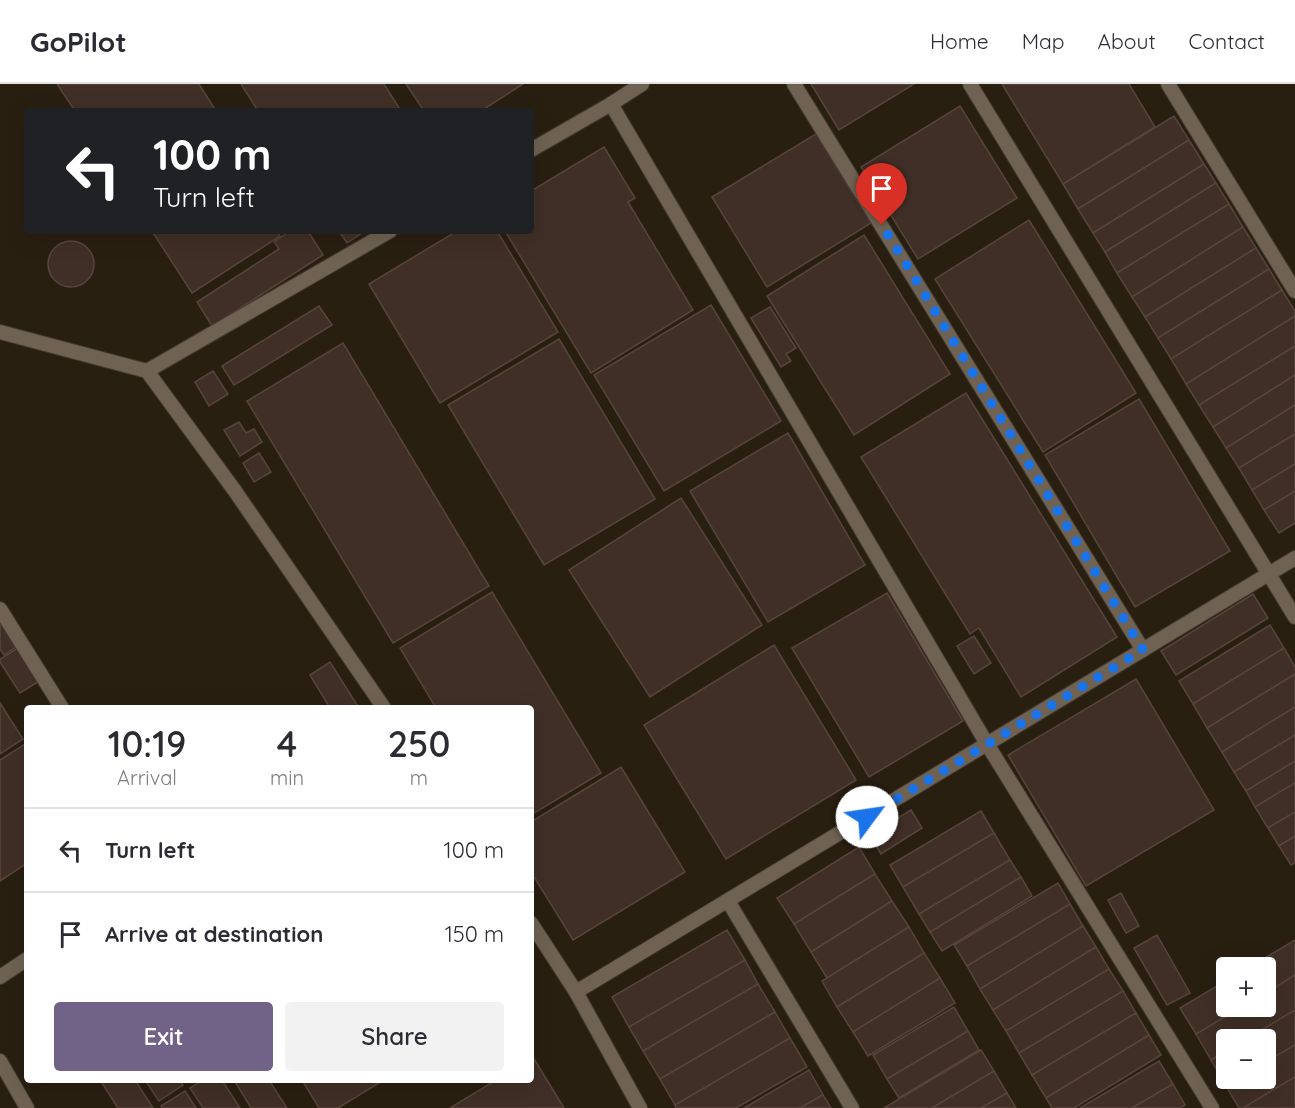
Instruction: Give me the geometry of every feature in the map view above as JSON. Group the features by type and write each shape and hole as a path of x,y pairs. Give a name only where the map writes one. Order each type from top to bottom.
{"lane":[{"path":"534,148 642,84"},
{"path":"794,84 1143,650"},
{"path":"970,84 1295,617"},
{"path":"1168,84 1295,291"},
{"path":"611,104 987,744 1212,1108"},
{"path":"147,371 385,234"},
{"path":"0,332 147,371 235,491 382,705"},
{"path":"576,992 1295,558"},
{"path":"0,609 60,705"},
{"path":"728,901 852,1108"},
{"path":"534,928 576,992 640,1108"},
{"path":"0,977 24,961"},
{"path":"0,1061 27,1108"}],"building":[{"path":"57,84 199,84 214,108 73,108"},
{"path":"241,84 384,84 399,108 256,108"},
{"path":"406,84 523,84 486,108 422,108"},
{"path":"811,84 914,84 839,130"},
{"path":"1002,84 1129,84 1155,127 1063,184"},
{"path":"960,106 1017,198 918,259 861,167"},
{"path":"1174,116 1189,140 1078,209 1063,184"},
{"path":"816,134 871,223 767,287 712,197"},
{"path":"1189,140 1204,164 1093,233 1078,209"},
{"path":"604,147 635,198 628,202 693,310 591,373 507,234 534,234 534,189"},
{"path":"1204,164 1216,183 1105,252 1093,233"},
{"path":"1216,183 1229,204 1117,273 1105,252"},
{"path":"1229,204 1243,227 1132,297 1117,273"},
{"path":"1029,220 1136,393 1043,452 935,279"},
{"path":"1243,227 1256,248 1145,317 1132,297"},
{"path":"154,234 278,234 280,236 192,293"},
{"path":"286,234 310,234 323,255 212,326 197,302 279,249 274,242"},
{"path":"341,234 360,234 347,243"},
{"path":"452,234 499,234 558,332 440,403 369,284"},
{"path":"864,235 950,374 854,435 767,296"},
{"path":"71,241 87,248 94,264 87,280 71,287 55,280 48,264 55,248"},
{"path":"1256,248 1269,269 1158,338 1145,317"},
{"path":"1269,269 1282,290 1171,359 1158,338"},
{"path":"1282,290 1295,311 1295,316 1186,384 1171,359"},
{"path":"711,305 781,421 664,491 594,375"},
{"path":"319,306 332,325 234,385 222,366"},
{"path":"770,307 796,348 786,354 791,361 781,367 751,318"},
{"path":"1295,316 1295,346 1199,405 1186,384"},
{"path":"559,339 655,499 544,565 448,405"},
{"path":"343,343 489,586 393,643 247,401"},
{"path":"1295,346 1295,375 1213,427 1199,405"},
{"path":"213,371 228,394 209,406 195,382"},
{"path":"1295,375 1295,405 1226,448 1213,427"},
{"path":"966,393 1117,637 1021,697 979,628 970,634 861,457"},
{"path":"1139,399 1230,551 1135,607 1045,455"},
{"path":"1295,405 1295,434 1239,468 1226,448"},
{"path":"239,422 246,433 254,429 262,442 240,456 224,430"},
{"path":"788,433 865,565 768,622 690,491"},
{"path":"1295,434 1295,464 1252,490 1239,468"},
{"path":"259,453 271,472 254,482 243,463"},
{"path":"1295,464 1295,491 1264,510 1252,490"},
{"path":"1295,491 1295,523 1279,533 1264,510"},
{"path":"681,498 762,625 650,697 569,570"},
{"path":"492,592 601,773 534,813 534,705 434,705 400,648"},
{"path":"887,593 963,721 869,777 792,648"},
{"path":"1253,594 1268,618 1176,675 1161,651"},
{"path":"0,621 18,640 13,643 16,647 4,655 0,649"},
{"path":"1270,625 1284,648 1193,704 1179,681"},
{"path":"974,636 991,663 974,674 957,646"},
{"path":"774,645 856,780 726,859 644,725"},
{"path":"20,647 41,680 20,693 0,659"},
{"path":"1284,648 1295,667 1295,674 1207,728 1193,704"},
{"path":"330,662 357,705 328,705 310,675"},
{"path":"1295,674 1295,707 1222,752 1207,728"},
{"path":"1136,679 1214,810 1086,886 1008,755"},
{"path":"0,703 23,739 0,754"},
{"path":"1295,707 1295,735 1234,772 1222,752"},
{"path":"1295,735 1295,761 1246,791 1234,772"},
{"path":"24,745 24,865 0,881 0,760"},
{"path":"1295,761 1295,783 1255,807 1246,791"},
{"path":"621,767 685,872 573,940 534,877 534,820"},
{"path":"1295,783 1295,812 1268,828 1255,807"},
{"path":"911,810 922,828 881,854 869,835"},
{"path":"981,811 994,833 903,887 890,865"},
{"path":"1295,812 1295,836 1279,846 1268,828"},
{"path":"994,833 1010,860 919,914 903,887"},
{"path":"1295,836 1295,863 1291,865 1279,846"},
{"path":"859,847 875,874 794,924 777,898"},
{"path":"1010,860 1021,877 930,932 919,914"},
{"path":"875,874 892,901 811,952 794,924"},
{"path":"1021,877 1032,896 942,951 930,932"},
{"path":"1058,883 1070,904 967,966 954,945"},
{"path":"1121,893 1139,926 1126,933 1108,900"},
{"path":"892,901 909,927 827,978 811,952"},
{"path":"1070,904 1083,926 980,989 967,966"},
{"path":"1083,926 1096,947 993,1010 980,989"},
{"path":"909,927 924,953 837,1007 822,981"},
{"path":"727,930 745,960 629,1027 612,997"},
{"path":"1157,935 1190,993 1167,1005 1134,948"},
{"path":"1295,940 1295,975 1276,987 1276,957 1266,957"},
{"path":"1096,947 1109,969 1006,1031 993,1010"},
{"path":"924,953 940,978 853,1032 837,1007"},
{"path":"745,960 758,984 643,1051 629,1027"},
{"path":"1109,969 1123,991 1019,1053 1006,1031"},
{"path":"1295,975 1295,1010 1263,1029 1216,1029 1216,1057 1211,1060 1196,1034 1225,1017 1276,1017 1276,987"},
{"path":"940,978 955,1003 868,1056 853,1032"},
{"path":"758,984 775,1012 660,1079 643,1051"},
{"path":"1216,987 1216,1017 1225,1017 1196,1034 1180,1008"},
{"path":"1123,991 1136,1013 1032,1075 1019,1053"},
{"path":"954,1007 968,1031 887,1079 873,1055"},
{"path":"1295,1010 1295,1045 1276,1056 1276,1029 1263,1029"},
{"path":"775,1012 790,1038 675,1105 660,1079"},
{"path":"1136,1013 1149,1035 1046,1098 1032,1075"},
{"path":"968,1031 979,1050 899,1098 887,1079"},
{"path":"1149,1035 1161,1055 1074,1108 1052,1108 1046,1098"},
{"path":"790,1038 807,1067 736,1108 676,1108 675,1105"},
{"path":"1295,1045 1295,1077 1276,1088 1276,1056"},
{"path":"981,1050 994,1071 932,1108 884,1108"},
{"path":"1216,1057 1216,1069 1211,1060"},
{"path":"534,1059 564,1108 450,1108 491,1083 534,1083"},
{"path":"1159,1061 1173,1084 1132,1108 1080,1108"},
{"path":"809,1070 823,1095 800,1108 744,1108"},
{"path":"994,1071 1007,1093 981,1108 932,1108"},
{"path":"1295,1077 1295,1108 1243,1108 1276,1089"},
{"path":"102,1083 137,1083 153,1108 118,1108"},
{"path":"147,1083 182,1083 183,1085 159,1101"},
{"path":"198,1083 224,1083 240,1108 203,1108 190,1088"},
{"path":"236,1083 271,1083 287,1108 251,1108"},
{"path":"304,1083 379,1083 338,1108 319,1108"},
{"path":"1173,1084 1185,1105 1180,1108 1132,1108"},
{"path":"1228,1089 1275,1089 1243,1108 1239,1108"},
{"path":"185,1091 196,1108 162,1108 161,1106"},
{"path":"1007,1093 1016,1108 981,1108"},
{"path":"823,1095 831,1108 800,1108"}],"route":[{"path":"867,817 1143,650 882,225"}]}
